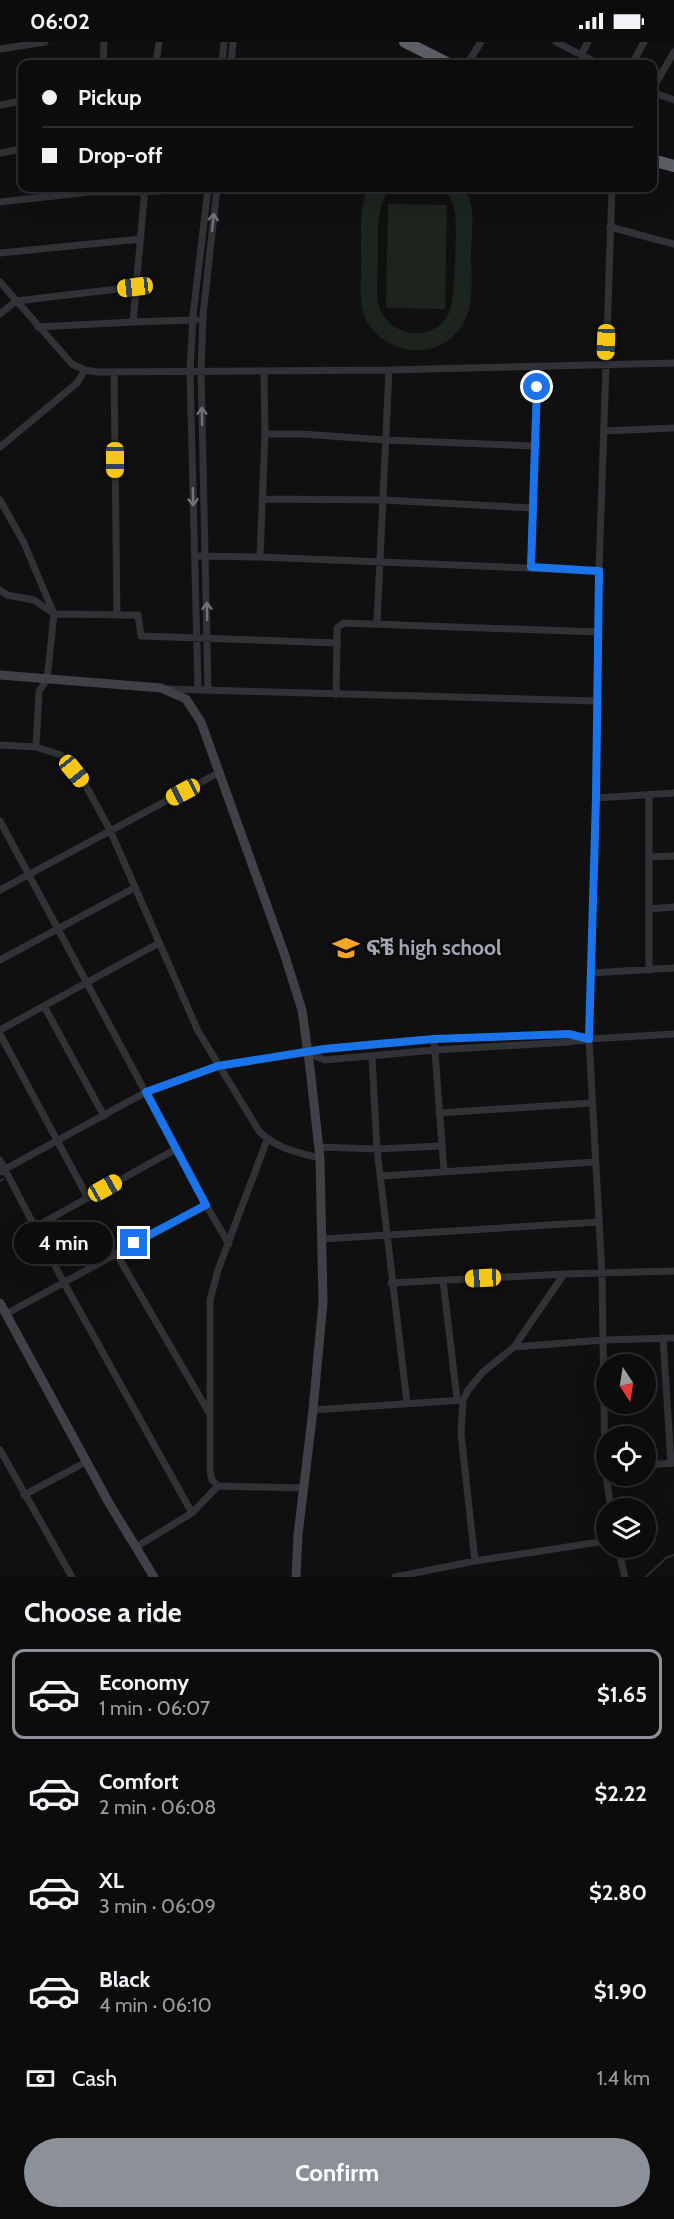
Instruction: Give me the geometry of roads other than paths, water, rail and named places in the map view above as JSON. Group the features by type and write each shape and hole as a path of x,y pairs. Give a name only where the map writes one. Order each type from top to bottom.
{"highway":[{"path":"405,42 441,60"},
{"path":"657,161 674,166"}],"street":[{"path":"0,49 45,42"},
{"path":"103,60 104,42"},
{"path":"157,60 159,42"},
{"path":"222,60 224,42"},
{"path":"231,60 233,42"},
{"path":"470,60 481,42"},
{"path":"556,42 591,60"},
{"path":"581,55 588,42"},
{"path":"634,60 644,42"},
{"path":"657,82 674,52"},
{"path":"657,93 674,100"},
{"path":"0,105 18,102"},
{"path":"0,153 18,150"},
{"path":"0,202 75,192"},
{"path":"133,322 145,192"},
{"path":"198,690 190,371 193,321 208,192"},
{"path":"208,691 201,371 203,315 217,192"},
{"path":"604,1426 602,1275 589,1039 596,798 599,571 612,192"},
{"path":"610,227 674,244"},
{"path":"0,253 141,239"},
{"path":"0,282 72,364 85,370 114,372 389,370 674,363"},
{"path":"0,314 16,301 135,287"},
{"path":"38,327 193,321 203,315"},
{"path":"531,567 537,367"},
{"path":"0,447 77,383 85,370"},
{"path":"378,623 389,370"},
{"path":"260,556 265,434 264,371"},
{"path":"114,372 117,615"},
{"path":"604,431 674,428"},
{"path":"265,434 535,446"},
{"path":"263,499 383,500 533,508"},
{"path":"0,500 24,543 54,614 47,680 39,691 36,747"},
{"path":"195,556 260,556 599,571"},
{"path":"0,590 7,595 34,600 54,614 138,615 141,636 337,643"},
{"path":"336,694 337,628 344,623 598,632"},
{"path":"0,675 208,691 596,701"},
{"path":"161,688 186,699 201,722 302,1010 319,1146 323,1239 322,1302 313,1410 298,1535 296,1577"},
{"path":"0,745 36,747 62,756 86,786 110,830 198,1031 218,1066 267,1140 294,1152 320,1158"},
{"path":"0,890 220,772"},
{"path":"596,798 674,793"},
{"path":"649,795 649,970"},
{"path":"0,821 229,1244"},
{"path":"649,857 674,856"},
{"path":"0,960 134,888"},
{"path":"649,909 674,908"},
{"path":"0,1030 159,943"},
{"path":"591,973 674,968"},
{"path":"44,1006 104,1116"},
{"path":"0,1034 88,1198"},
{"path":"3,1171 146,1092 218,1066 324,1049 434,1039 569,1034 589,1039"},
{"path":"307,1053 326,1060 435,1050 674,1034"},
{"path":"434,1039 444,1171"},
{"path":"372,1057 377,1149 391,1283 407,1403"},
{"path":"439,1113 592,1103"},
{"path":"267,1140 218,1270 210,1300 210,1471 212,1480 218,1486 304,1488"},
{"path":"319,1146 377,1149 441,1146"},
{"path":"35,1227 176,1149"},
{"path":"0,1160 3,1171 192,1513"},
{"path":"381,1176 595,1162"},
{"path":"6,1314 206,1205"},
{"path":"323,1239 599,1222"},
{"path":"116,1253 209,1412"},
{"path":"391,1283 674,1271"},
{"path":"313,1410 460,1400 483,1372 514,1347 564,1274"},
{"path":"443,1280 460,1400 460,1434 475,1561"},
{"path":"0,1304 86,1462 154,1577"},
{"path":"656,1464 673,1463 670,1389 663,1338"},
{"path":"514,1347 603,1340 674,1338"},
{"path":"0,1450 72,1577"},
{"path":"24,1495 86,1462"},
{"path":"136,1547 192,1513 218,1486"},
{"path":"395,1577 475,1561 596,1543"},
{"path":"620,1558 625,1577"}],"waterway":[{"path":"646,1577 666,1558 674,1555"}],"place":[{"name":"ፍቼ high school","path":"346,948"}]}
